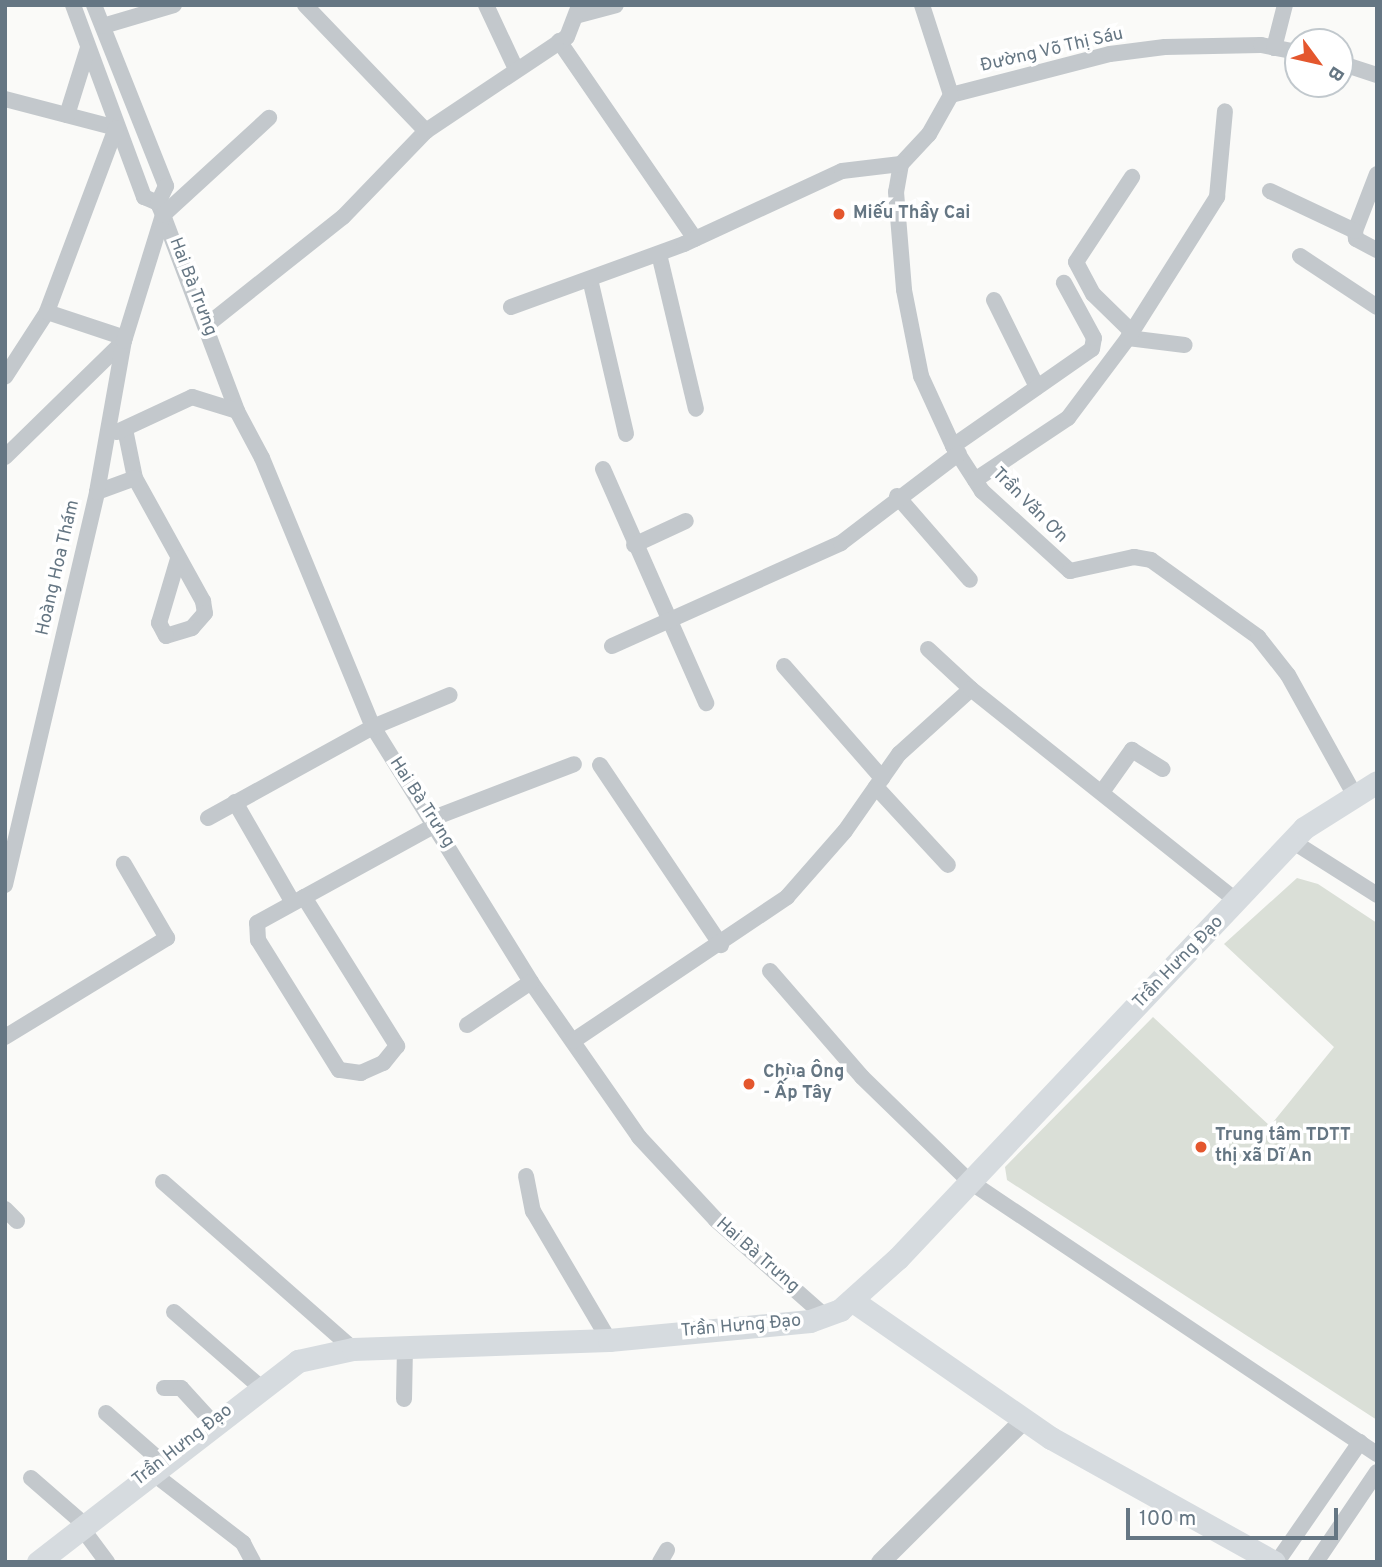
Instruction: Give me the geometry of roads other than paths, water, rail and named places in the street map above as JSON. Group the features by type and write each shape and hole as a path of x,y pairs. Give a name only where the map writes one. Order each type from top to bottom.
{"main road":[{"name":"Trần Hưng Đạo","path":"38,1562 212,1422 259,1386 298,1361 353,1349 609,1340 825,1316 853,1301 1238,902 1292,841 1354,794 1377,782"},
{"path":"853,1301 1023,1420 1275,1562"}],"street":[{"name":"Hai Bà Trưng","path":"73,5 116,128 144,197 161,209 207,325 237,411 262,458 373,727 531,982 639,1137 716,1220 825,1316"},
{"name":"Hai Bà Trưng","path":"94,5 166,186 161,209"},
{"path":"103,26 174,5"},
{"path":"306,5 426,131"},
{"path":"486,5 515,67"},
{"path":"207,325 343,216 426,131 515,67 559,41 579,10 616,5"},
{"path":"511,307 659,254 842,171 901,164 929,134 951,95 922,5"},
{"path":"1274,48 1285,5"},
{"path":"559,41 695,239"},
{"name":"Đường Võ Thị Sáu","path":"951,95 1110,54 1205,44 1284,50"},
{"path":"67,115 88,48"},
{"path":"1354,68 1377,75"},
{"path":"5,99 116,128 47,312 5,377"},
{"path":"975,480 1068,418 1130,335 1217,197 1225,111"},
{"path":"161,209 269,118"},
{"name":"Trần Văn Ơn","path":"901,164 896,192 904,290 927,396 975,480 1070,571 1134,557 1151,560 1258,637 1288,675 1354,794"},
{"path":"1377,174 1355,232 1356,239 1377,250"},
{"path":"1132,177 1076,262 1093,294 1130,335 1185,345"},
{"path":"1269,191 1355,232"},
{"name":"Hoàng Hoa Thám","path":"5,885 7,867 97,492 125,340 151,261 161,209"},
{"path":"659,254 696,410"},
{"path":"151,261 181,256"},
{"path":"1300,256 1377,307"},
{"path":"590,279 626,434"},
{"path":"612,646 841,542 1095,342 1064,283"},
{"path":"995,300 1037,387"},
{"path":"5,457 125,340 47,312"},
{"path":"108,436 192,397 237,411"},
{"path":"125,429 135,478 178,559"},
{"path":"603,469 634,545 671,621 706,703"},
{"path":"97,492 135,478"},
{"path":"897,496 970,580"},
{"path":"634,545 686,521"},
{"path":"928,649 971,689 1238,902"},
{"path":"784,666 948,865"},
{"path":"573,1041 721,945 795,890 899,754 971,689"},
{"path":"208,818 373,727 450,695"},
{"path":"1102,792 1132,750 1163,769"},
{"path":"235,802 298,900 394,1041 396,1051 383,1063 351,1076 339,1070 258,940 257,923 298,900 433,822 574,764"},
{"path":"600,765 721,945"},
{"path":"1292,841 1377,895"},
{"path":"5,1037 167,938 124,864"},
{"path":"770,971 862,1077 969,1181 1377,1454"},
{"path":"467,1025 531,982"},
{"path":"526,1176 533,1211 609,1340"},
{"path":"163,1182 353,1349"},
{"path":"174,1312 259,1386"},
{"path":"404,1399 405,1347"},
{"path":"164,1388 181,1388 212,1422"},
{"path":"106,1413 156,1466 243,1543 253,1562"},
{"path":"880,1562 1023,1420"},
{"path":"1275,1562 1360,1442"},
{"path":"1315,1562 1377,1472"},
{"path":"31,1478 83,1526 107,1562"}],"place":[{"name":"Miếu Thầy Cai","path":"839,214"},
{"name":"Chùa Ông - Ấp Tây","path":"749,1084"},
{"name":"Trung tâm TDTT thị xã Dĩ An","path":"1201,1147"}]}
